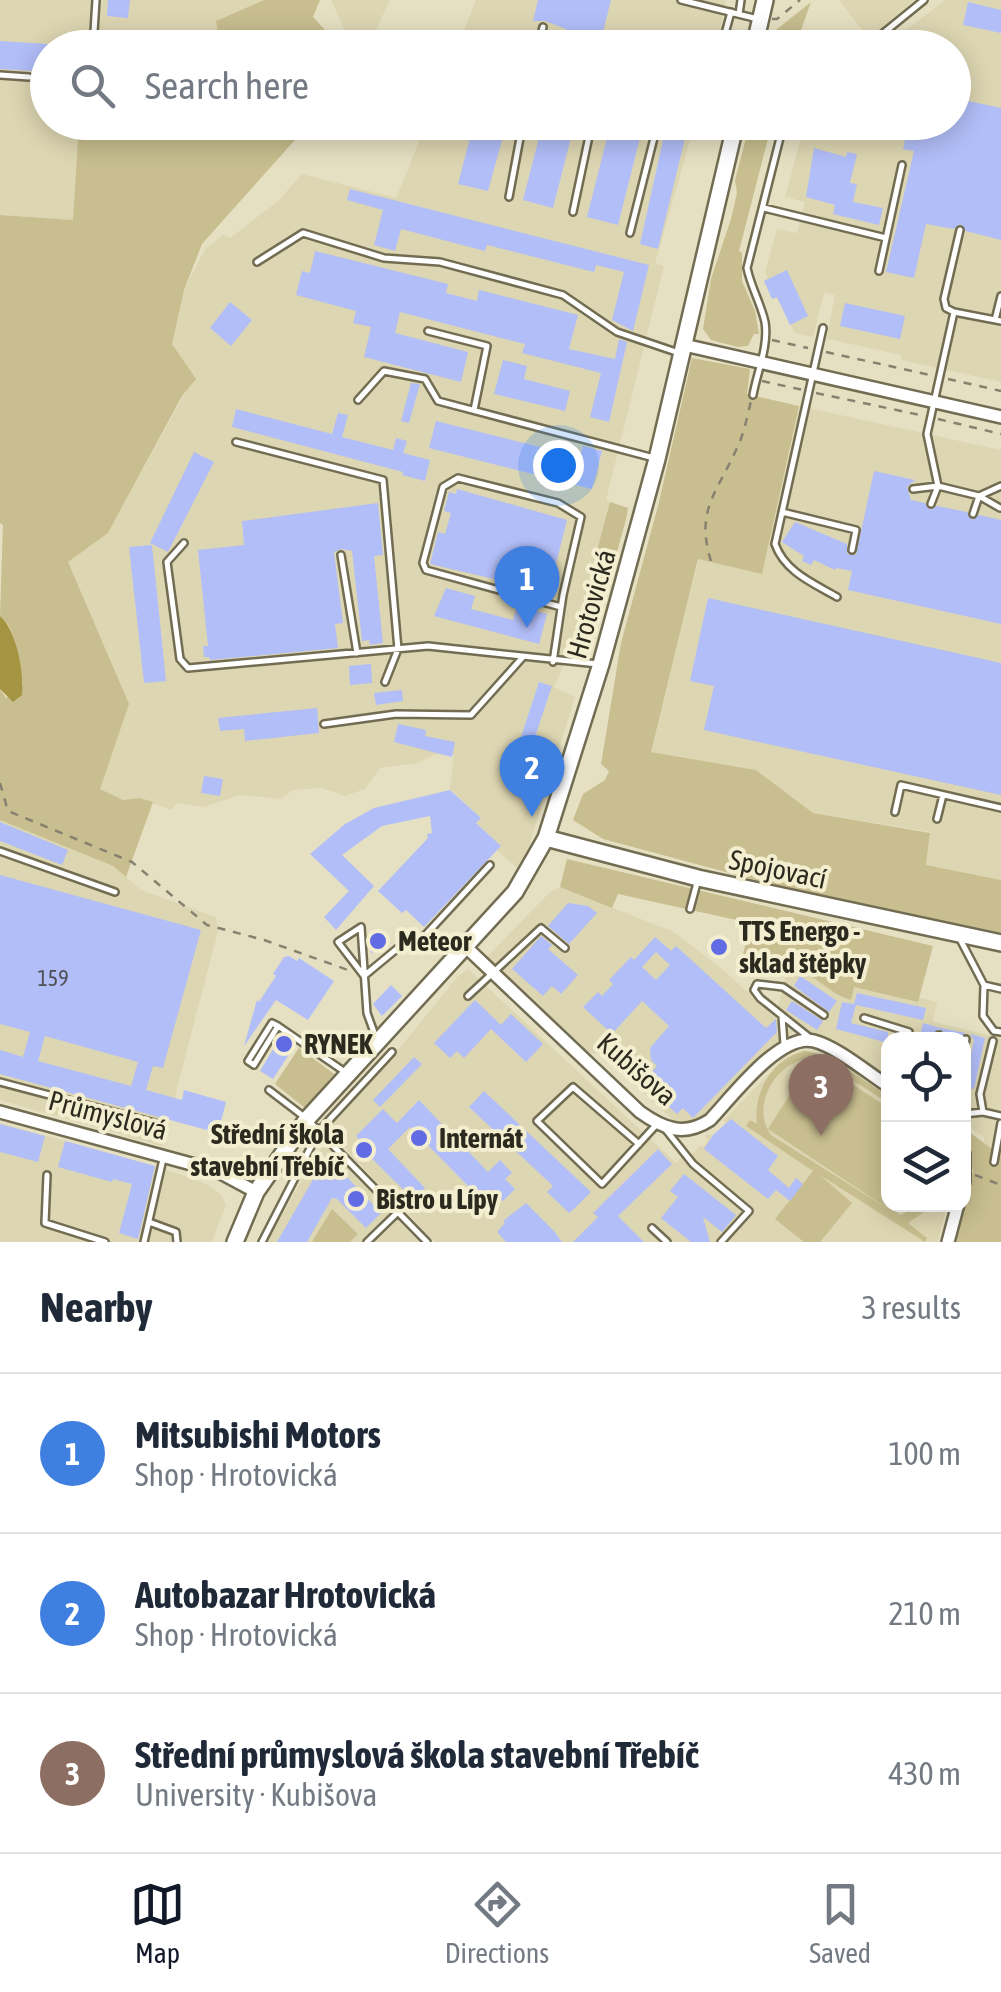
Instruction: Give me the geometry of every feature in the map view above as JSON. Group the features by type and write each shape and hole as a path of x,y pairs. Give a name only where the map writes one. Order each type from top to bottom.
{"main road":[{"path":"758,30 765,0"},
{"name":"Hrotovická","path":"235,1242 256,1192 313,1125 348,1074 515,892 546,838 601,664 657,459 726,140"},
{"name":"Spojovací","path":"546,838 698,878 1001,944"}],"street":[{"path":"683,350 760,362 1001,416"},
{"name":"Kubišova","path":"466,947 661,1126 678,1130 700,1126 776,1052 798,1040 812,1040"},
{"path":"812,1040 881,1082"},
{"name":"Průmyslová","path":"0,1112 217,1171 256,1192"},
{"path":"948,1242 956,1212"}],"lane":[{"path":"94,30 96,0"},
{"path":"680,0 761,19"},
{"path":"739,14 741,0"},
{"path":"887,30 924,0"},
{"path":"726,30 730,12"},
{"path":"0,75 29,78"},
{"path":"508,197 519,140"},
{"path":"573,212 588,140"},
{"path":"630,233 653,140"},
{"path":"753,395 766,338 764,319 747,268 780,140"},
{"path":"878,270 902,165"},
{"path":"764,208 886,238"},
{"path":"960,230 944,300 946,308 998,320 1001,296"},
{"path":"256,262 303,233 384,258 440,262 563,295 618,332 683,350"},
{"path":"931,504 938,486 927,434 954,312"},
{"path":"823,328 775,544 780,557 795,572 837,597"},
{"path":"428,331 487,346 474,410"},
{"path":"358,400 384,371 425,380 438,400 657,459"},
{"path":"236,442 383,480 398,649 385,682"},
{"path":"553,662 581,517 558,503 458,478 443,488 423,563 426,570 561,607"},
{"path":"913,488 938,486 979,496 1000,508"},
{"path":"973,514 979,496 1001,486"},
{"path":"782,512 856,530 852,550"},
{"path":"184,544 166,562 180,659 188,668 428,646 601,664"},
{"path":"341,555 356,653"},
{"path":"324,724 396,714 471,715 522,658"},
{"path":"895,812 901,785 1001,808"},
{"path":"938,819 943,794"},
{"path":"0,851 115,892"},
{"path":"364,976 398,947 420,942 490,865"},
{"path":"690,909 698,878"},
{"path":"364,976 338,942 361,927 367,1013 378,1040"},
{"path":"468,996 541,928 564,948"},
{"path":"958,934 984,985 983,1016 994,1031 1001,1032"},
{"path":"812,1040 754,990 763,982 783,988 824,1015"},
{"path":"984,985 1001,989"},
{"path":"782,1017 784,1047"},
{"path":"864,1018 909,1032"},
{"path":"254,1065 248,1061 272,1023 348,1074"},
{"path":"983,1112 980,1094 993,1041"},
{"path":"262,1242 313,1125 392,1052"},
{"path":"0,1082 155,1124"},
{"path":"639,1144 573,1087 538,1121 602,1184 661,1126 693,1164 748,1211 721,1242"},
{"path":"270,1090 313,1125 428,1242"},
{"path":"971,1113 983,1112 1001,1119 994,1162"},
{"path":"144,1242 164,1156"},
{"path":"47,1176 45,1223 105,1242"},
{"path":"367,1242 398,1212"},
{"path":"148,1222 176,1232 178,1242"},
{"path":"652,1228 668,1242"}],"path":[{"path":"761,19 777,19 800,0"},
{"path":"766,338 1001,390"},
{"path":"756,379 1001,434"},
{"path":"711,562 704,538 705,512 740,443 753,395"},
{"path":"0,784 8,811 132,862 207,925 264,940 364,976"},
{"path":"971,1174 1001,1185"}],"shaded area":[{"path":"0,0 264,0 216,21 217,30 30,30 30,140 78,140 73,220 0,215"},
{"path":"264,0 320,0 313,17 325,30 217,30 216,21"},
{"path":"331,0 390,0 376,30 345,30"},
{"path":"476,0 726,0 720,30 464,30"},
{"path":"839,0 914,0 879,30 862,30"},
{"path":"945,0 1001,0 1001,382 901,360 901,355 828,339 826,342 835,295 824,293 813,337 795,333 764,281 768,278 765,272 777,229 797,233 805,202 785,197 800,140 971,140 971,30 906,30"},
{"path":"811,2 801,30 776,30"},
{"path":"78,140 295,140 202,244 184,290 172,344 196,379 182,396 108,533 68,562 129,704 100,789 123,800 140,798 153,802 126,877 113,866 0,820 0,689 6,698 23,684 14,638 0,616 0,215 73,220"},
{"path":"420,140 690,140 655,263 664,266 606,500 610,502 574,641 554,687 575,697 528,849 517,868 476,823 480,817 450,789 454,755 436,754 418,763 380,768 365,789 345,796 322,788 292,790 282,799 240,795 204,807 177,803 171,810 140,798 123,800 100,789 67,562 108,533 191,382 172,344 184,290 205,249 223,235 230,238 278,201 302,174 396,198"},
{"path":"746,140 768,140 739,251 742,281 755,311 759,334 754,334 748,346 738,347 711,340 703,329 711,279 737,193 735,180"},
{"path":"692,358 750,369 747,394 799,406 762,574 698,559 651,752 756,770 813,813 930,833 926,865 1001,880 1001,933 782,887 603,839 573,820 583,794 605,780 609,771 601,764 621,643"},
{"path":"799,406 1001,450 1001,880 926,865 930,832 813,813 756,770 651,752 699,558 762,573"},
{"path":"610,502 628,508 626,520 588,653 570,651"},
{"path":"0,616 11,631 22,676 22,695 13,702 0,689"},
{"path":"0,820 113,866 141,890 216,917 218,931 162,1146 0,1100"},
{"path":"567,859 933,946 918,1002 854,987 851,1000 801,969 796,974 751,963 745,971 740,969 750,923 618,894 612,908 560,887"},
{"path":"560,887 674,932 775,1017 789,965 937,1002 933,1022 1001,1038 1001,1171 984,1166 984,1137 971,1129 971,1032 881,1032 881,1072 841,1046 793,1032 710,1114 688,1124 674,1121 601,1053 584,1050 486,958 550,892"},
{"path":"468,969 676,1163 703,1147 708,1141 705,1135 716,1135 726,1123 723,1121 785,1057 804,1050 830,1055 881,1088 881,1212 945,1212 938,1242 613,1242 592,1223 588,1228 603,1242 435,1242 326,1129"},
{"path":"299,1048 334,1074 305,1108 275,1084"},
{"path":"805,1051 827,1056 881,1091 881,1098 814,1058 881,1103 881,1204 768,1129 771,1135 881,1205 881,1212 924,1212 908,1223 927,1238 925,1242 820,1175 852,1203 820,1242 804,1242 775,1219 813,1171 746,1126 750,1120 757,1124 762,1089 783,1061","holes":["813,1058 768,1129 765,1097 771,1085 789,1066"]},
{"path":"0,1123 159,1167 209,1185 226,1205 212,1242 0,1242"},
{"path":"971,1133 1001,1156 1001,1242 955,1242 963,1212 971,1212"},
{"path":"325,1145 419,1242 267,1242"},
{"path":"332,1209 358,1234 350,1242 312,1242"}],"building":[{"path":"108,0 130,0 128,18 107,16"},
{"path":"538,0 611,0 604,30 566,30 545,21 533,21"},
{"path":"968,2 1001,10 1001,33 963,25"},
{"path":"0,41 30,43 30,71 0,69"},
{"path":"971,102 1001,108 1001,240 966,231 960,224 954,229 926,224 914,278 886,272 914,151 903,149 905,140 971,140"},
{"path":"469,140 502,140 488,191 458,184"},
{"path":"538,140 570,140 553,208 523,200"},
{"path":"606,140 639,140 618,225 587,217"},
{"path":"663,140 685,140 658,249 640,244"},
{"path":"814,148 846,157 847,152 857,154 850,183 857,184 853,202 883,208 879,225 833,214 835,205 806,197"},
{"path":"350,189 649,265 633,331 612,320 624,272 596,265 594,272 487,245 485,251 401,229 395,251 374,245 383,210 347,200"},
{"path":"315,251 448,284 446,293 477,301 479,290 578,315 569,349 615,359 619,339 627,342 609,422 590,417 601,373 522,353 525,344 400,312 395,333 468,352 461,382 364,357 371,327 353,323 356,311 296,295 302,271 310,273"},
{"path":"787,270 808,316 790,325 777,297 772,299 764,281"},
{"path":"230,302 252,320 231,346 210,328"},
{"path":"845,303 905,316 900,339 840,326"},
{"path":"503,360 527,366 524,379 570,391 565,411 494,394"},
{"path":"411,383 420,384 409,423 401,421"},
{"path":"236,409 332,434 338,413 348,415 342,437 393,450 396,438 407,441 403,453 430,460 425,481 232,427"},
{"path":"436,421 580,457 583,446 602,451 592,489 429,448"},
{"path":"194,452 214,462 168,552 150,543"},
{"path":"874,471 915,480 907,487 911,500 925,503 930,510 937,506 967,512 972,520 979,515 1001,520 1001,624 848,590 852,571 835,570 814,560 811,565 782,542 795,522 847,544 847,554 856,555"},
{"path":"457,489 567,520 549,592 430,564 438,532 445,534 451,513 444,511 449,492 456,494"},
{"path":"378,503 383,555 374,556 383,643 370,645 369,640 362,641 352,551 341,549 334,552 343,623 335,624 338,648 210,660 204,657 203,646 208,646 198,550 244,545 242,521"},
{"path":"152,545 166,681 144,683 129,547"},
{"path":"446,588 475,596 471,609 513,620 517,606 547,614 539,644 434,616"},
{"path":"708,598 1001,663 1001,795 704,730 714,686 690,681"},
{"path":"371,664 372,683 350,685 349,666"},
{"path":"539,682 552,686 525,767 504,760 510,743 518,746"},
{"path":"402,690 403,701 376,705 374,693"},
{"path":"317,708 319,733 245,741 244,729 220,731 218,718"},
{"path":"398,724 426,730 425,736 455,742 452,757 394,742"},
{"path":"204,776 223,779 220,796 201,793"},
{"path":"450,790 481,818 476,823 501,846 424,927 378,891 432,833 430,816 382,826 342,855 374,886 336,930 324,917 349,891 310,854 345,824 374,808"},
{"path":"0,822 68,850 62,865 0,841"},
{"path":"0,875 201,930 163,1068 153,1066 146,1090 182,1100 184,1090 226,1102 218,1133 0,1074 0,1050 23,1057 30,1032 0,1024","holes":["45,1036 138,1062 131,1086 38,1061"]},
{"path":"568,903 588,906 597,913 569,944 548,926"},
{"name":"Meteor","path":"384,930 389,947 371,953 368,934"},
{"path":"541,936 552,945 548,949 578,975 561,994 552,986 543,996 512,969"},
{"path":"655,937 671,951 676,946 766,1028 776,1019 777,1032 693,1118 683,1108 677,1114 642,1083 657,1066 651,1060 650,1048 669,1026 642,1001 612,1034 583,1007 598,992 602,996 613,984 609,980 631,957 634,960","holes":["656,952 670,965 656,980 642,967"]},
{"path":"284,957 297,961 299,958 334,981 308,1020 276,1000 244,1046 257,1000 276,976 273,974"},
{"path":"800,976 837,1001 829,1012 794,986"},
{"path":"391,985 402,996 382,1016 373,1004"},
{"path":"857,993 926,1008 923,1020 856,1005 851,1023 888,1032 881,1032 881,1041 836,1029 842,1002 854,1004"},
{"path":"475,1000 501,1025 511,1014 543,1044 526,1062 491,1029 464,1058 457,1051 450,1058 434,1043"},
{"path":"792,1001 823,1021 817,1030 786,1010"},
{"path":"923,1023 961,1032 938,1029 921,1032"},
{"path":"971,1034 985,1038 974,1089 971,1054"},
{"path":"281,1036 295,1045 273,1079 260,1071"},
{"path":"414,1057 422,1064 380,1107 373,1100"},
{"path":"484,1091 591,1192 569,1213 547,1192 553,1186 469,1107"},
{"path":"419,1100 488,1172 500,1160 512,1173 505,1179 515,1189 503,1201 493,1191 477,1206 465,1193 470,1188 410,1127 388,1149 425,1188 413,1199 361,1148 364,1145 356,1136 383,1109 397,1123"},
{"path":"731,1119 778,1156 768,1170 789,1188 796,1178 803,1184 790,1201 776,1190 768,1199 704,1149"},
{"path":"0,1124 45,1136 38,1162 0,1152"},
{"path":"65,1141 155,1166 138,1239 119,1233 132,1184 58,1167"},
{"path":"658,1149 672,1164 618,1216 644,1242 573,1242 598,1217 593,1213"},
{"path":"323,1162 345,1175 381,1213 366,1228 332,1198 307,1242 277,1242"},
{"path":"684,1174 736,1215 722,1232 703,1217 710,1242 691,1242 661,1218 678,1197 670,1191"},
{"path":"526,1203 562,1242 506,1242 497,1232 503,1221"}],"place":[{"name":"Mitsubishi Motors","path":"527,628"},
{"name":"Autobazar Hrotovická","path":"532,817"},
{"name":"Meteor","path":"378,941"},
{"name":"TTS Energo - sklad štěpky","path":"719,947"},
{"name":"RYNEK","path":"284,1044"},
{"name":"Střední průmyslová škola stavební Třebíč","path":"821,1136"},
{"name":"Internát","path":"419,1138"},
{"name":"Střední škola stavební Třebíč","path":"364,1150"},
{"name":"Bistro u Lípy","path":"356,1199"}]}
